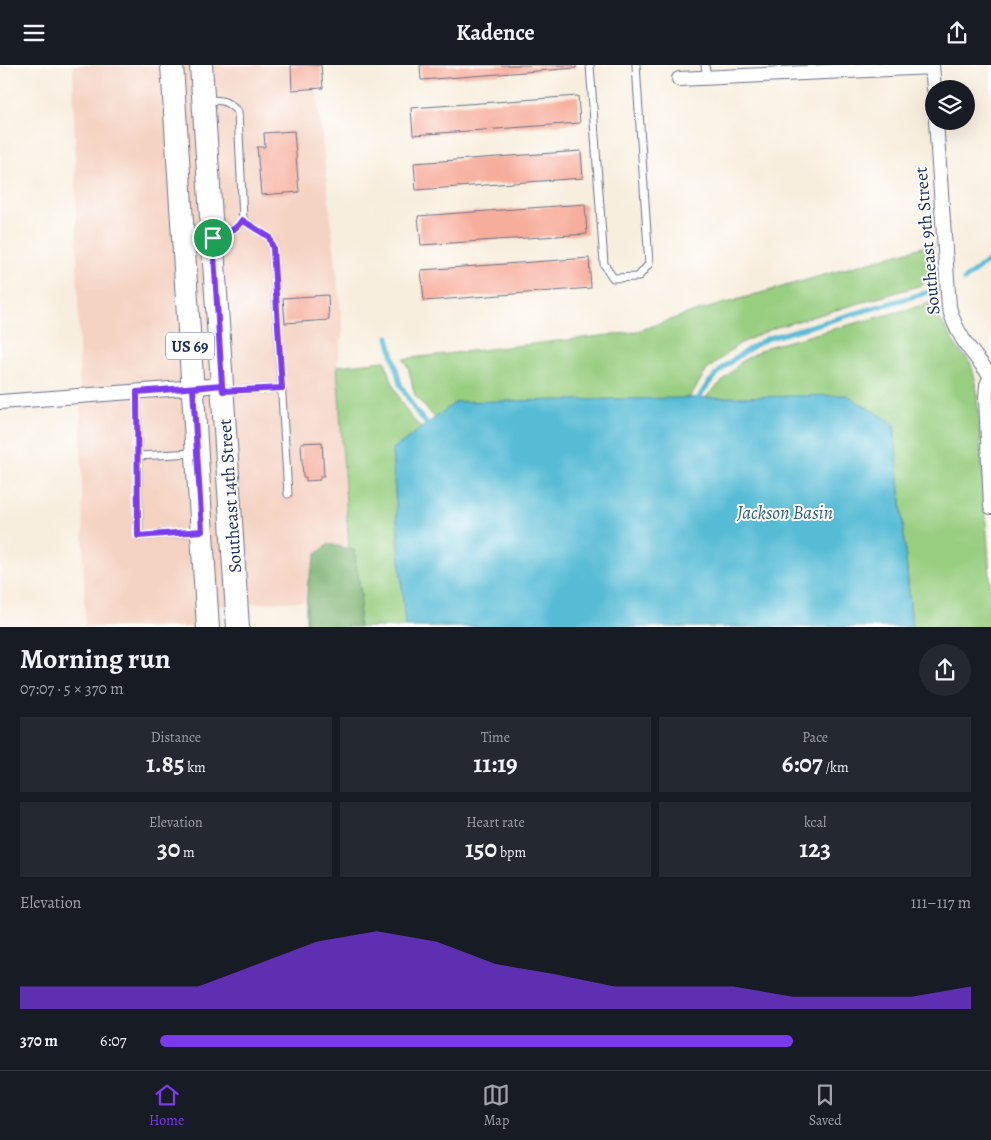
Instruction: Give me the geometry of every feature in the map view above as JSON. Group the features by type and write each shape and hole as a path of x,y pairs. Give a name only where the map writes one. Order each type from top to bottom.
{"main road":[{"name":"Southeast 14th Street","path":"172,65 208,627"},
{"name":"Southeast 14th Street","path":"201,65 238,627"}],"street":[{"path":"679,79 706,72 932,66 933,80"},
{"name":"Southeast 9th Street","path":"937,130 949,307 953,323 961,338 991,376 987,385 986,398 991,507"},
{"path":"0,402 193,388 222,388"}],"lane":[{"path":"590,65 604,264 613,278 638,277 649,264 636,65"},
{"path":"203,100 223,100 238,112 242,220 240,225 232,231 213,238"},
{"path":"242,220 269,237 273,248 288,494"},
{"path":"222,388 282,388"},
{"path":"137,392 138,536 202,531"},
{"path":"138,456 197,453"}],"shaded area":[{"path":"73,65 314,65 343,330 337,366 353,598 198,607 199,627 85,627"}],"green space":[{"path":"933,244 934,277 922,285 774,328 739,344 707,370 689,398 456,402 435,418 415,396 408,367 403,359 635,332 687,314"},
{"path":"938,301 939,317 956,346 970,362 976,382 991,590 991,627 912,627 894,424 705,398 742,361 767,347"},
{"path":"385,361 403,405 414,421 422,428 392,450 405,627 358,627 361,595 354,550 349,548 337,366"},
{"path":"329,544 354,550 361,595 358,627 306,627 308,581 316,554"}],"water":[{"name":"Jackson Basin","path":"847,395 894,424 912,627 405,627 392,450 456,402"}],"building":[{"path":"291,65 321,65 323,88 292,90"},
{"path":"420,65 576,65 576,68 421,80"},
{"path":"578,96 580,123 413,135 411,108"},
{"path":"294,131 299,192 261,195 257,147 265,147 264,133"},
{"path":"581,151 583,178 416,190 414,163"},
{"path":"585,204 587,234 421,245 418,216"},
{"path":"589,258 591,288 424,301 421,270"},
{"path":"328,295 329,320 285,323 283,298"},
{"path":"322,442 324,476 320,476 320,480 306,481 306,477 303,477 301,443"}],"waterway":[{"path":"964,280 991,258"},
{"path":"696,403 702,392 717,374 735,358 766,339 936,290"},
{"path":"388,337 400,384 415,410 430,428"}],"route":[{"path":"213,238 222,385 137,392 138,536 202,531 193,388 222,385 223,391 282,388 273,248 269,237 242,220 240,225 232,231 213,238"}]}
